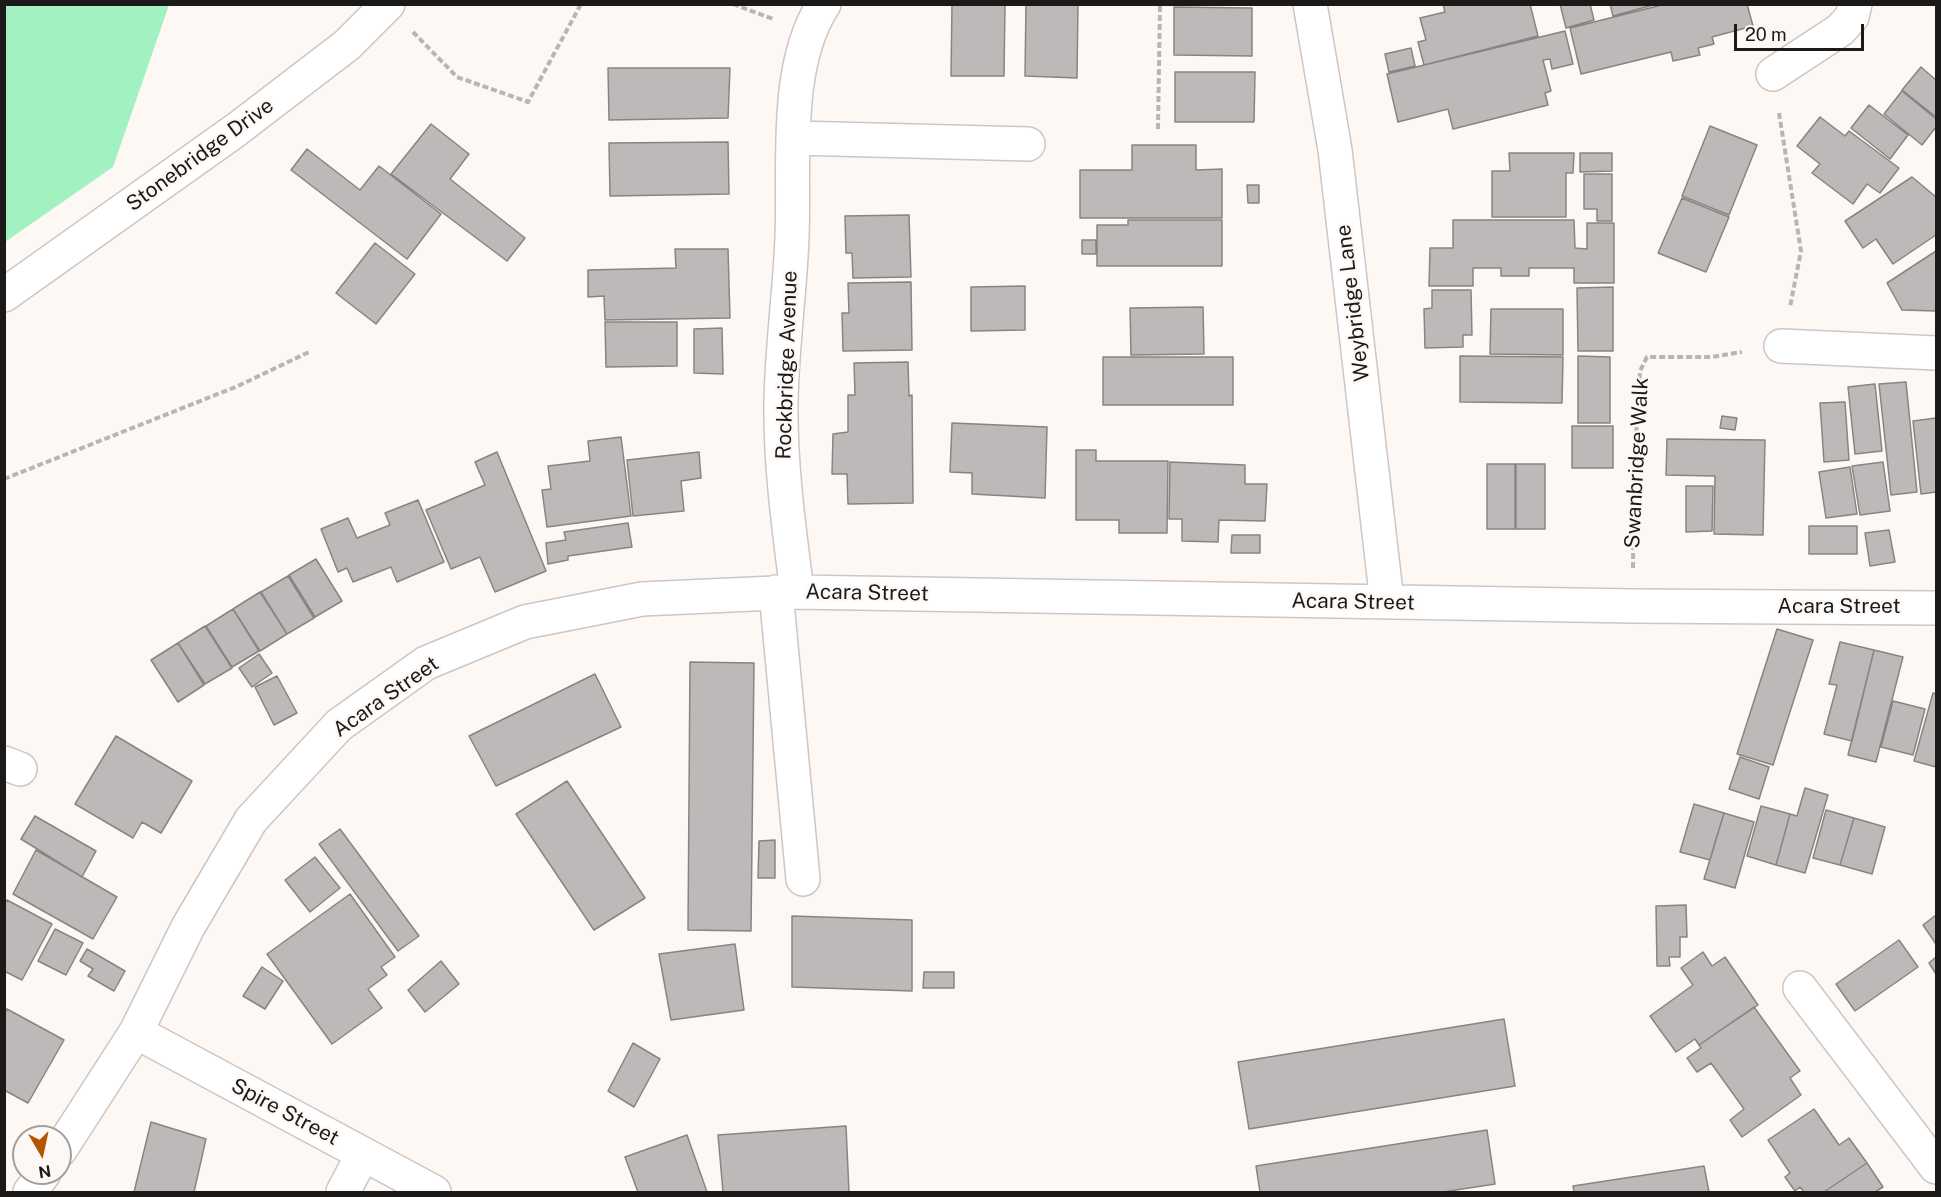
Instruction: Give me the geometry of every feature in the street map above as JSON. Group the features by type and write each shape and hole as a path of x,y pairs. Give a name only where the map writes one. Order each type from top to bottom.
{"street":[{"name":"Rockbridge Avenue","path":"803,879 787,592 781,400 792,237 798,71 815,17 824,4"},
{"name":"Weybridge Lane","path":"1310,4 1335,150 1387,602"},
{"path":"1773,74 1840,30 1852,17 1855,4"},
{"name":"Stonebridge Drive","path":"4,295 254,116 347,45 388,5"},
{"path":"795,138 1028,144"},
{"path":"1781,346 1936,352"},
{"name":"Acara Street","path":"72,1131 136,1032 188,927 251,820 339,725 426,663 525,622 642,599 787,592 1936,608"},
{"path":"1800,988 1936,1167"},
{"name":"Spire Street","path":"136,1032 434,1192"},
{"path":"343,1192 363,1154"}],"path":[{"path":"388,5 457,77 528,102 580,4"},
{"path":"1158,129 1160,4"},
{"path":"1773,74 1801,251 1781,346"},
{"path":"4,479 238,386 311,351"},
{"name":"Swanbridge Walk","path":"1633,562 1634,473 1640,371 1647,357 1711,357"}],"green space":[{"path":"5,4 169,5 113,167 5,242"}],"building":[{"path":"952,4 1005,4 1004,76 951,76"},
{"path":"1026,4 1078,4 1077,78 1025,76"},
{"path":"1443,4 1530,4 1538,36 1424,65 1418,42 1426,40 1420,18 1445,12"},
{"path":"1560,4 1590,4 1594,20 1566,28"},
{"path":"1610,4 1657,4 1613,16"},
{"path":"1666,4 1747,4 1753,26 1712,37 1714,44 1698,48 1700,55 1673,61 1671,52 1581,74 1570,28"},
{"path":"1174,7 1252,8 1252,56 1174,55"},
{"path":"1565,31 1573,64 1552,69 1550,59 1543,60 1551,91 1545,93 1548,105 1453,129 1448,109 1398,122 1387,74"},
{"path":"1411,48 1415,66 1389,72 1385,54"},
{"path":"1921,67 1936,80 1936,117 1902,90"},
{"path":"608,68 730,68 728,118 609,120"},
{"path":"1175,72 1255,72 1254,122 1175,122"},
{"path":"1902,91 1936,119 1936,127 1922,145 1884,114"},
{"path":"1869,105 1908,135 1890,159 1851,128"},
{"path":"1820,117 1845,136 1849,131 1899,168 1880,193 1867,184 1853,204 1812,173 1820,164 1797,146"},
{"path":"431,124 469,154 450,179 525,238 507,261 391,174"},
{"path":"1710,126 1757,145 1729,215 1682,196"},
{"path":"728,142 729,194 610,196 609,143"},
{"path":"1132,145 1196,145 1196,170 1222,169 1222,218 1080,218 1080,170 1132,170"},
{"path":"307,149 360,190 379,166 441,214 407,259 291,170"},
{"path":"1509,153 1574,153 1573,173 1566,173 1566,217 1492,217 1492,171 1510,171"},
{"path":"1580,153 1612,153 1612,171 1580,172"},
{"path":"1584,174 1612,174 1612,221 1597,221 1597,209 1584,209"},
{"path":"1912,177 1936,197 1936,235 1893,264 1876,239 1863,248 1845,221"},
{"path":"1247,185 1259,185 1259,203 1248,203"},
{"path":"1682,198 1729,217 1706,272 1658,253"},
{"path":"909,215 911,277 853,278 852,253 846,253 845,216"},
{"path":"1128,220 1222,220 1222,266 1097,266 1097,225 1128,225"},
{"path":"1453,220 1574,220 1575,248 1587,249 1587,223 1614,223 1614,283 1574,283 1574,268 1529,268 1529,276 1501,276 1501,268 1473,268 1473,286 1429,286 1430,248 1453,248"},
{"path":"1082,240 1096,240 1096,254 1082,254"},
{"path":"375,243 415,274 376,324 336,293"},
{"path":"675,249 728,249 730,318 605,320 604,296 588,297 588,270 676,268"},
{"path":"1936,251 1936,311 1902,310 1887,283"},
{"path":"911,282 912,350 843,351 842,313 849,313 848,283"},
{"path":"1025,286 1025,330 971,331 971,287"},
{"path":"1613,287 1613,351 1578,351 1577,288"},
{"path":"1432,290 1471,290 1472,335 1463,335 1463,347 1425,348 1424,309 1432,308"},
{"path":"1203,307 1204,354 1131,355 1130,308"},
{"path":"1491,309 1563,309 1563,355 1490,354"},
{"path":"605,322 677,322 677,366 606,367"},
{"path":"722,328 723,374 694,373 694,329"},
{"path":"1460,356 1563,357 1562,403 1460,402"},
{"path":"1578,356 1610,357 1610,423 1578,423"},
{"path":"1103,357 1233,357 1233,405 1103,405"},
{"path":"908,362 909,396 912,395 913,503 848,504 847,474 832,474 833,434 848,432 848,395 855,395 854,363"},
{"path":"1906,382 1917,492 1891,495 1879,384"},
{"path":"1875,384 1882,451 1855,454 1848,387"},
{"path":"1845,402 1849,460 1824,462 1820,403"},
{"path":"1722,416 1737,418 1735,430 1720,428"},
{"path":"1936,418 1936,492 1921,494 1913,421"},
{"path":"952,423 1047,427 1045,498 972,494 972,473 950,472"},
{"path":"1572,426 1613,426 1613,468 1572,468"},
{"path":"621,437 631,516 547,527 542,490 551,489 548,466 590,461 588,441"},
{"path":"1667,439 1765,440 1763,535 1714,534 1715,476 1666,475"},
{"path":"1076,450 1096,450 1096,461 1168,461 1167,533 1119,533 1119,520 1076,520"},
{"path":"497,452 546,571 495,592 480,557 451,569 426,510 485,485 475,462"},
{"path":"699,452 701,478 681,481 684,511 633,516 627,460"},
{"path":"1170,462 1245,465 1245,484 1267,484 1265,521 1219,520 1218,542 1182,541 1182,519 1169,519"},
{"path":"1883,462 1890,511 1860,515 1852,466"},
{"path":"1487,464 1515,464 1515,529 1487,529"},
{"path":"1516,464 1545,464 1545,529 1516,529"},
{"path":"1850,467 1857,514 1826,518 1819,472"},
{"path":"1686,486 1713,486 1712,531 1686,532"},
{"path":"418,500 444,562 397,582 391,567 353,582 347,568 338,572 321,529 348,518 357,538 390,525 385,513"},
{"path":"628,523 632,547 568,556 568,560 548,564 546,543 566,540 564,532"},
{"path":"1809,526 1857,526 1857,554 1809,554"},
{"path":"1889,530 1895,562 1870,566 1865,533"},
{"path":"1232,535 1260,535 1260,553 1231,553"},
{"path":"316,559 342,601 315,617 289,575"},
{"path":"288,576 314,618 287,634 261,592"},
{"path":"260,592 287,634 260,651 233,609"},
{"path":"233,609 259,651 232,667 206,626"},
{"path":"205,626 232,668 205,684 178,643"},
{"path":"1777,629 1813,640 1773,765 1737,754"},
{"path":"1840,642 1874,650 1852,741 1824,734 1837,685 1829,684"},
{"path":"178,643 204,685 178,702 151,660"},
{"path":"1874,650 1903,657 1876,762 1848,755"},
{"path":"259,654 272,673 252,687 239,668"},
{"path":"690,662 754,663 751,931 688,930"},
{"path":"595,674 621,727 496,786 469,736"},
{"path":"277,676 297,713 274,725 255,687"},
{"path":"1933,693 1936,694 1936,767 1914,761"},
{"path":"1893,701 1925,709 1913,755 1881,747"},
{"path":"116,736 192,781 161,833 142,822 133,838 75,804"},
{"path":"1740,757 1769,767 1759,799 1729,789"},
{"path":"567,781 645,898 594,930 516,814"},
{"path":"1805,788 1828,795 1805,873 1776,865 1790,814 1797,816"},
{"path":"1694,804 1724,813 1710,860 1680,852"},
{"path":"1761,806 1790,814 1776,865 1747,856"},
{"path":"1826,810 1854,818 1840,865 1813,858"},
{"path":"1724,813 1754,822 1735,888 1704,879"},
{"path":"35,816 96,851 82,877 21,839"},
{"path":"1854,818 1885,827 1872,874 1840,865"},
{"path":"340,829 419,936 398,951 319,844"},
{"path":"775,840 775,878 758,878 759,841"},
{"path":"36,850 117,897 93,939 13,894"},
{"path":"315,857 340,888 310,912 285,880"},
{"path":"350,894 395,957 381,967 387,975 368,989 382,1008 332,1044 267,954"},
{"path":"7,900 52,924 22,980 4,971 4,904"},
{"path":"1686,905 1687,937 1680,937 1680,957 1669,957 1670,966 1657,966 1656,906"},
{"path":"1936,915 1936,944 1923,925"},
{"path":"792,916 912,920 912,991 792,987"},
{"path":"55,929 83,943 66,975 38,961"},
{"path":"1899,940 1918,967 1855,1011 1836,984"},
{"path":"735,944 744,1010 671,1020 659,954"},
{"path":"87,949 125,971 114,991 88,976 93,969 80,961"},
{"path":"1703,952 1712,966 1725,957 1758,1005 1699,1045 1695,1039 1676,1052 1650,1016 1693,985 1681,968"},
{"path":"1936,957 1936,974 1929,963"},
{"path":"441,961 459,984 425,1012 408,990"},
{"path":"262,967 283,981 265,1009 243,996"},
{"path":"924,972 954,972 954,988 923,988"},
{"path":"1754,1007 1800,1071 1790,1078 1801,1095 1742,1137 1730,1120 1744,1109 1711,1063 1697,1072 1687,1058 1701,1048 1699,1045"},
{"path":"7,1009 64,1040 28,1103 4,1090 4,1014"},
{"path":"1504,1019 1515,1086 1249,1129 1238,1062"},
{"path":"633,1043 660,1059 634,1107 608,1091"},
{"path":"1814,1109 1839,1145 1849,1138 1867,1163 1824,1192 1804,1192 1800,1187 1795,1191 1785,1177 1790,1173 1768,1140"},
{"path":"151,1122 206,1139 194,1192 134,1192"},
{"path":"846,1126 849,1192 723,1192 718,1135"},
{"path":"1487,1130 1495,1184 1443,1192 1260,1192 1256,1166"},
{"path":"687,1135 707,1192 638,1192 625,1157"},
{"path":"1867,1163 1883,1187 1875,1192 1824,1192"},
{"path":"1704,1166 1709,1192 1574,1192 1573,1186"}]}
